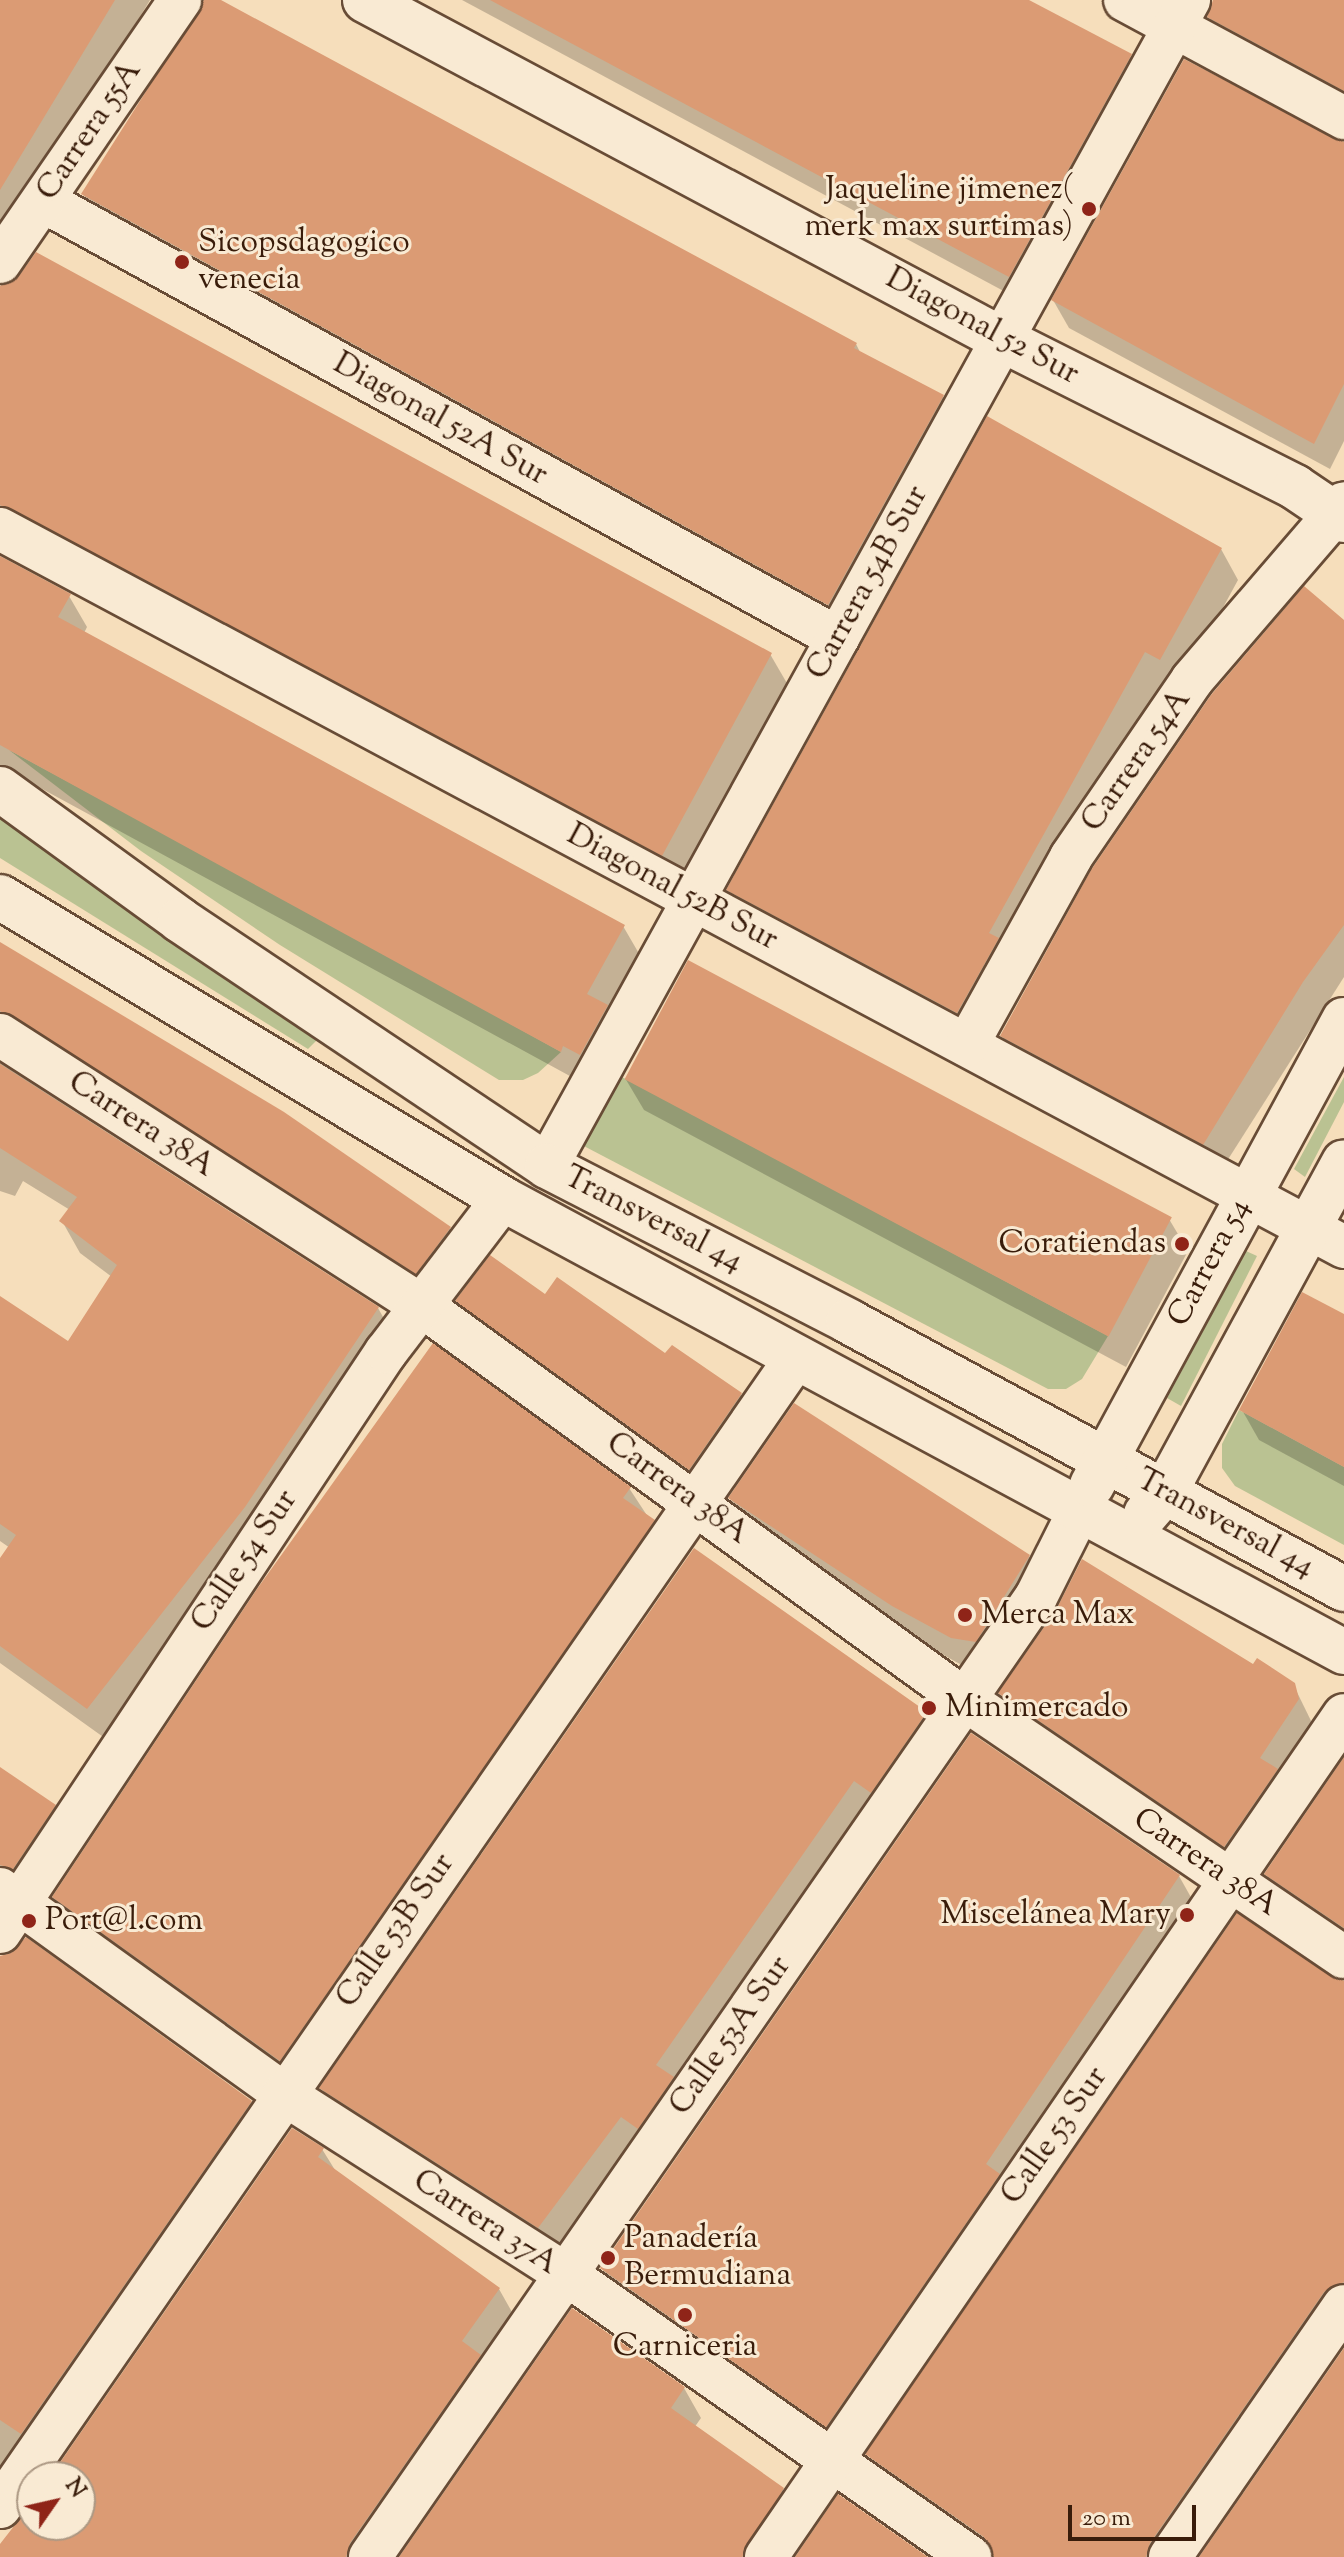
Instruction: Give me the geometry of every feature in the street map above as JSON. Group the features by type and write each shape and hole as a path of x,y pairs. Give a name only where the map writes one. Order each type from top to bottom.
{"street":[{"name":"Carrera 55A","path":"0,262 180,0"},
{"name":"Diagonal 52 Sur","path":"365,0 1003,340 1341,512"},
{"path":"1125,0 1181,13 1344,118"},
{"name":"Carrera 54B Sur","path":"547,1166 1181,13"},
{"name":"Diagonal 52A Sur","path":"43,201 838,638"},
{"name":"Carrera 54A","path":"967,1045 1071,857 1175,705 1341,512"},
{"name":"Diagonal 52B Sur","path":"0,529 1326,1237"},
{"name":"Transversal 44","path":"0,789 192,929 547,1166 1105,1459 1344,1589"},
{"name":"Transversal 44","path":"0,897 503,1199 1344,1652"},
{"name":"Carrera 54","path":"1093,1516 1105,1459 1344,1020"},
{"name":"Carrera 38A","path":"0,1035 422,1306 964,1699 1344,1957"},
{"path":"1093,1516 1143,1516 1165,1492 1326,1237 1344,1163"},
{"name":"Calle 54 Sur","path":"7,1908 422,1306 503,1199"},
{"name":"Calle 53B Sur","path":"0,2507 694,1501 796,1358"},
{"name":"Calle 53A Sur","path":"370,2557 1093,1516"},
{"name":"Calle 53 Sur","path":"766,2557 1344,1715"},
{"name":"Carrera 37A","path":"7,1908 284,2094 565,2275 970,2557"},
{"path":"1170,2557 1344,2306"}],"green space":[{"path":"9,750 561,1052 538,1073 523,1080 499,1080 280,945 141,851"},
{"path":"0,812 317,1040 308,1049 0,858"},
{"path":"620,1076 1108,1336 1082,1379 1066,1389 1048,1389 580,1144"},
{"path":"1344,1077 1344,1102 1305,1177 1294,1169"},
{"path":"1246,1251 1257,1256 1181,1406 1167,1398"},
{"path":"1239,1410 1344,1467 1344,1545 1235,1486 1222,1468 1222,1444"}],"building":[{"path":"0,0 115,0 0,190"},
{"path":"204,0 221,0 857,343 854,348 944,395 828,605 81,194"},
{"path":"490,0 1029,0 1132,54 1009,277"},
{"path":"1213,0 1344,0 1344,91 1207,17"},
{"path":"1184,59 1344,142 1344,384 1314,444 1051,300"},
{"path":"36,252 772,653 662,856 0,505 0,286 19,276"},
{"path":"987,416 1222,548 1160,660 1145,652 989,933 999,938 957,1013 726,890"},
{"path":"0,556 71,594 58,617 625,925 587,994 608,1005 580,1055 563,1046 561,1052 0,745"},
{"path":"1304,586 1344,620 1344,925 1303,982 1203,1145 1000,1036 1091,870 1211,695"},
{"path":"0,942 284,1112 451,1227 416,1274 0,1011"},
{"path":"688,960 1172,1217 1108,1336 625,1079"},
{"path":"0,1064 379,1307 245,1507 87,1709 0,1646 0,1558 16,1535 0,1524 0,1296 68,1341 117,1265 59,1221 77,1197 0,1148"},
{"path":"490,1255 545,1294 557,1277 665,1353 672,1345 742,1393 689,1470 455,1301"},
{"path":"1302,1292 1344,1314 1344,1467 1239,1410"},
{"path":"433,1343 631,1487 623,1498 655,1520 280,2061 52,1897 257,1589"},
{"path":"794,1403 1030,1555 976,1642 951,1638 892,1606 728,1498"},
{"path":"694,1548 927,1712 871,1793 854,1781 656,2065 674,2077 638,2129 621,2117 538,2228 319,2088"},
{"path":"1082,1559 1253,1664 1257,1658 1295,1683 1299,1699 1260,1758 1278,1769 1224,1847 998,1693 1056,1610"},
{"path":"971,1733 1180,1875 986,2164 1000,2174 826,2427 600,2268"},
{"path":"1344,1757 1344,1928 1264,1874"},
{"path":"0,1767 56,1805 13,1869 0,1865"},
{"path":"1237,1913 1344,1981 1344,2282 1324,2292 1150,2543 1146,2557 994,2557 984,2537 865,2454"},
{"path":"26,1937 252,2101 21,2434 0,2420 0,1956 11,1953"},
{"path":"292,2128 324,2148 318,2157 500,2288 462,2341 481,2355 350,2543 346,2557 0,2557 0,2544 16,2524 16,2541 96,2541 96,2461 61,2461"},
{"path":"572,2308 685,2387 671,2408 784,2488 742,2557 399,2557"},
{"path":"1344,2348 1344,2557 1199,2557"},
{"path":"838,2494 928,2557 795,2557"}],"place":[{"name":"Jaqueline jimenez( merk max surtimas)","path":"1089,209"},
{"name":"Sicopsdagogico venecia","path":"182,262"},
{"name":"Coratiendas","path":"1182,1244"},
{"name":"Merca Max","path":"965,1615"},
{"name":"Minimercado","path":"929,1708"},
{"name":"Miscelánea Mary","path":"1187,1915"},
{"name":"Port@l.com","path":"29,1921"},
{"name":"Panadería Bermudiana","path":"608,2258"},
{"name":"Carniceria","path":"685,2315"}]}
